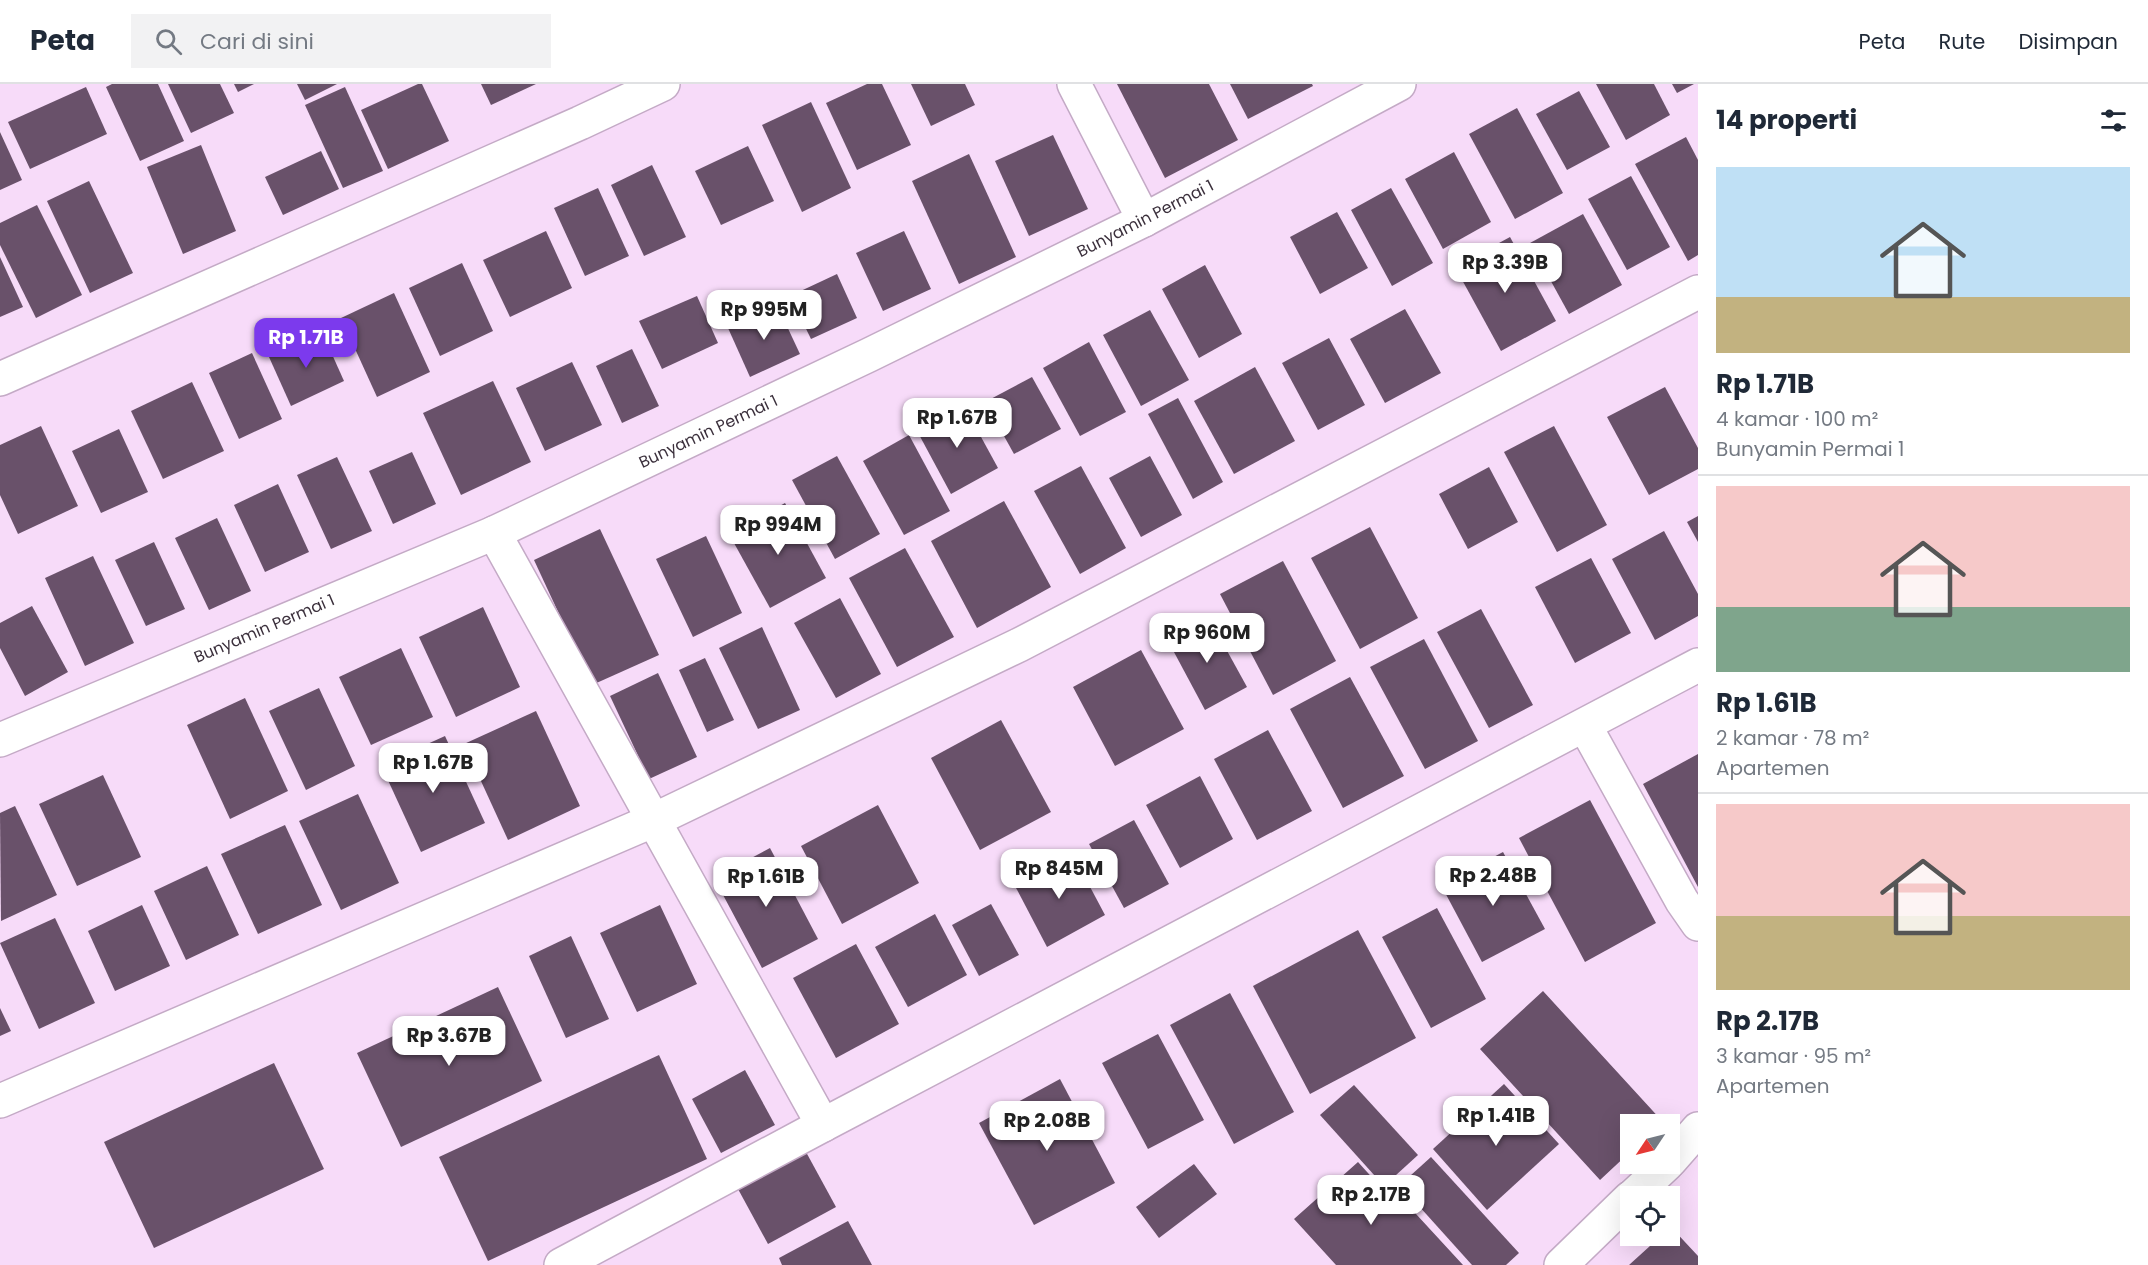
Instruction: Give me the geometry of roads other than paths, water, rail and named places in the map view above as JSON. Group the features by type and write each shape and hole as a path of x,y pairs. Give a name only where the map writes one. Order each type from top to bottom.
{"street":[{"path":"0,379 580,123 663,84"},
{"path":"1074,84 1144,220"},
{"name":"Bunyamin Permai 1","path":"0,740 494,533 879,350 1144,220 1399,84"},
{"path":"0,1101 652,821 1019,645 1698,292"},
{"path":"494,533 823,1125"},
{"path":"561,1265 1698,665"},
{"path":"1585,726 1682,901 1698,924"},
{"path":"1680,1149 1698,1129"},
{"path":"1643,1186 1656,1174"},
{"path":"1561,1265 1620,1209"}]}
